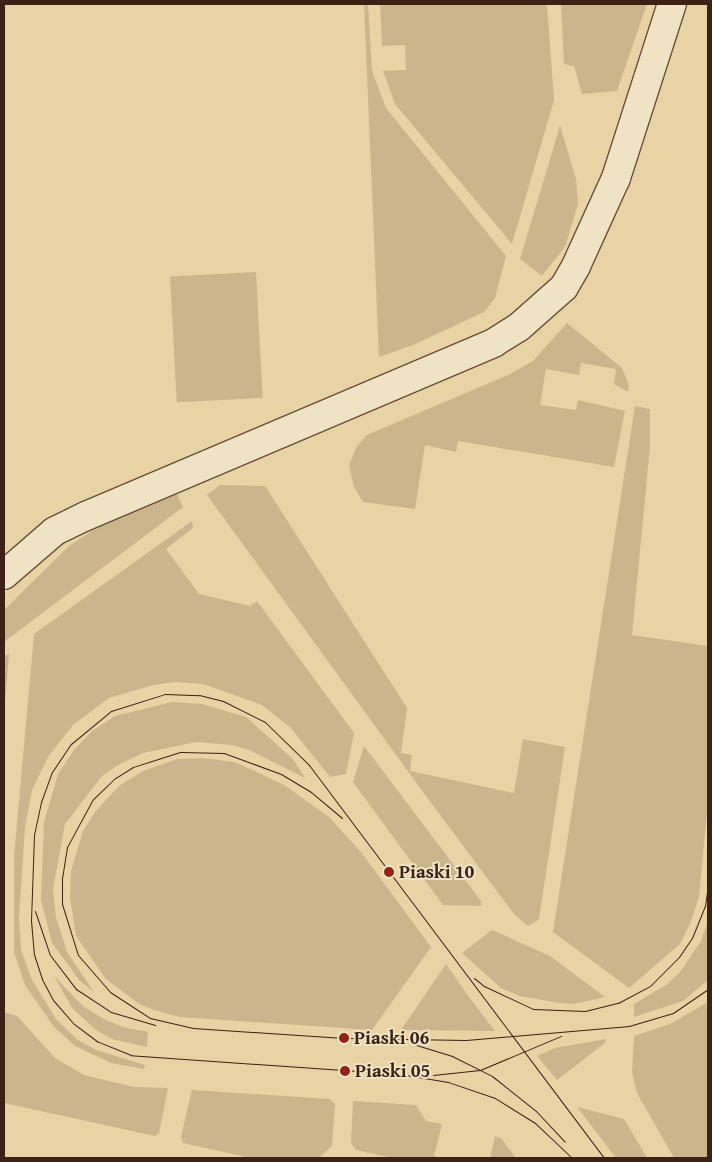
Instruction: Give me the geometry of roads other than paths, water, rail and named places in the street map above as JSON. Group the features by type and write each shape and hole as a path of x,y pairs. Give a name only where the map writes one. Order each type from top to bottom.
{"street":[{"path":"4,575 55,531 86,516 494,342 519,327 564,286 576,266 616,178 672,4"}],"tram line":[{"path":"572,1158 535,1123 495,1098 448,1082 400,1074 131,1055 98,1042 73,1023 53,1000 42,979 34,955 31,921 34,835 41,802 52,772 71,744 111,711 165,694 199,695 223,701 265,722 309,765 604,1158"},
{"path":"342,818 311,792 281,774 224,753 180,752 133,767 114,779 93,799 67,847 62,877 62,904 78,955 110,992 150,1018 193,1028 344,1038 466,1040 629,1026 673,1013 708,989"},
{"path":"474,978 484,986 533,1009 585,1011 618,1003 650,986 679,957 692,938 705,906 708,885"},
{"path":"35,911 50,955 76,989 111,1012 155,1025"},
{"path":"433,1075 480,1070 561,1036"},
{"path":"413,1044 452,1056 492,1076 536,1111 565,1142"}],"place":[{"name":"Piaski 10","path":"389,872"},
{"name":"Piaski 06","path":"344,1038"},
{"name":"Piaski 05","path":"345,1071"}]}
